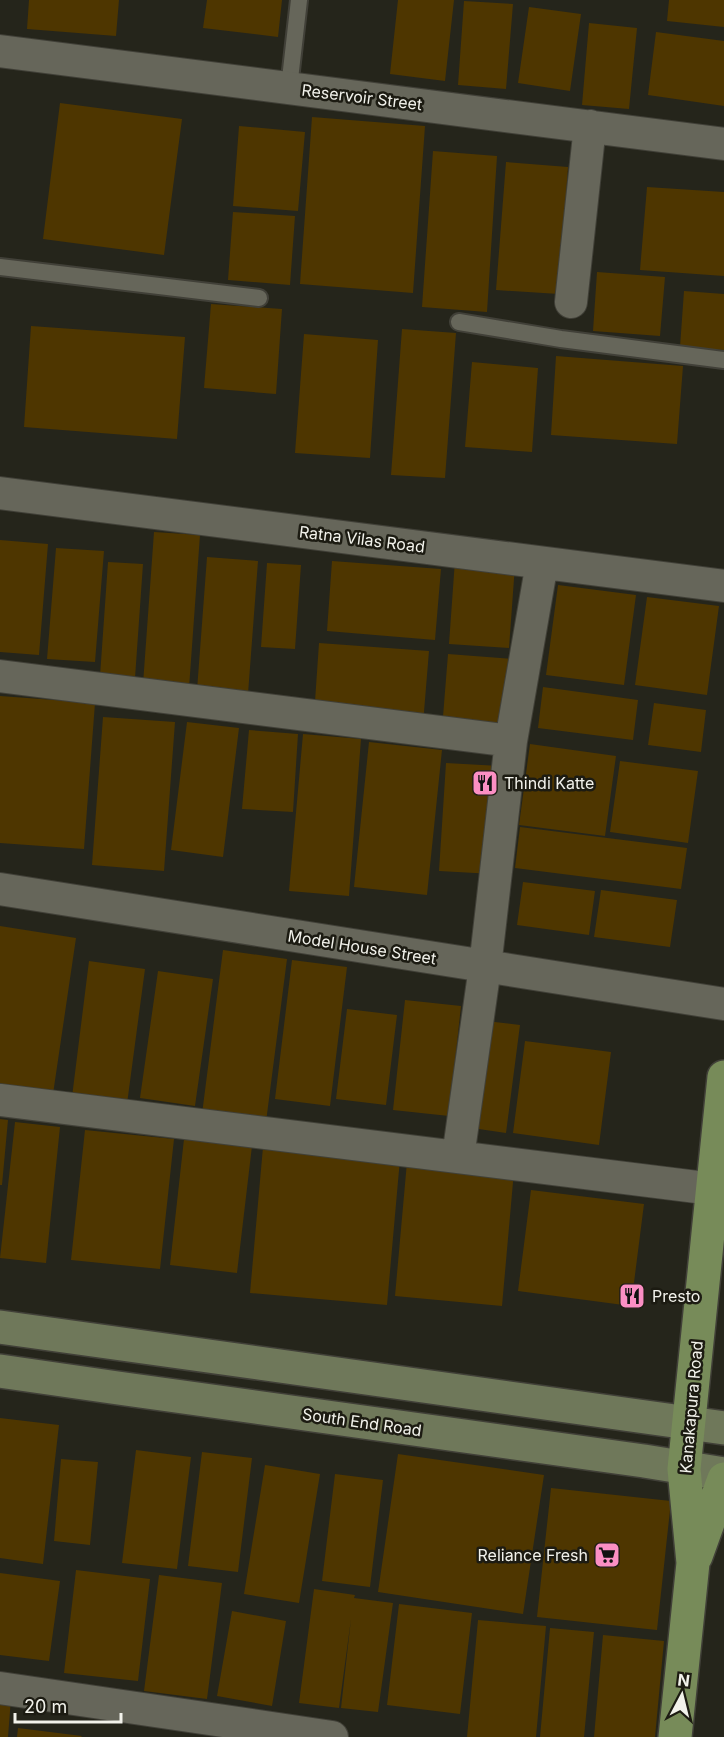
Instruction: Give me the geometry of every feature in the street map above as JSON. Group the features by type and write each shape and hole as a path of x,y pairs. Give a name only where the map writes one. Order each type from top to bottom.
{"main road":[{"name":"Kanakapura Road","path":"675,1737 693,1563 684,1469 724,1077"},
{"path":"0,1327 724,1428"},
{"name":"South End Road","path":"0,1371 724,1474"},
{"path":"693,1563 724,1479"}],"street":[{"name":"Reservoir Street","path":"0,51 724,144"},
{"path":"571,302 590,126"},
{"name":"Ratna Vilas Road","path":"0,493 724,586"},
{"path":"458,1157 485,967 511,741 542,563"},
{"path":"0,676 511,741"},
{"name":"Model House Street","path":"0,889 724,1004"},
{"path":"0,1100 713,1190"},
{"path":"0,1688 332,1737"}],"lane":[{"path":"289,88 299,0"},
{"path":"0,267 259,298"},
{"path":"459,322 561,339 724,360"}],"building":[{"path":"29,0 119,0 116,36 27,29"},
{"path":"207,0 282,0 278,37 203,28"},
{"path":"398,0 454,0 445,81 390,74"},
{"path":"669,0 724,0 724,27 667,21"},
{"path":"464,1 513,4 506,89 458,85"},
{"path":"529,7 581,14 570,91 518,83"},
{"path":"589,23 637,28 629,109 582,105"},
{"path":"656,32 724,41 724,106 648,95"},
{"path":"60,103 182,119 164,255 43,239"},
{"path":"312,117 425,126 413,293 300,284"},
{"path":"239,126 305,132 298,211 233,206"},
{"path":"433,151 497,156 487,312 422,307"},
{"path":"506,162 568,167 559,294 496,290"},
{"path":"647,187 724,192 724,276 640,270"},
{"path":"233,212 295,216 290,285 228,280"},
{"path":"597,272 665,277 660,336 593,331"},
{"path":"684,291 724,294 724,350 680,347"},
{"path":"211,304 282,309 276,394 204,388"},
{"path":"31,326 185,337 177,439 24,427"},
{"path":"402,329 456,333 445,478 391,475"},
{"path":"304,334 378,340 370,458 295,453"},
{"path":"556,356 683,366 677,444 551,435"},
{"path":"472,362 538,368 532,452 465,447"},
{"path":"154,532 200,535 189,688 143,684"},
{"path":"0,540 48,544 39,655 0,652"},
{"path":"56,548 104,551 95,662 47,659"},
{"path":"207,557 258,561 248,694 197,690"},
{"path":"455,560 515,565 509,648 449,644"},
{"path":"332,561 441,569 435,640 327,631"},
{"path":"108,562 143,564 135,678 100,676"},
{"path":"267,563 301,565 295,649 261,647"},
{"path":"558,585 636,595 624,685 546,675"},
{"path":"647,597 719,606 707,695 635,685"},
{"path":"319,643 429,651 423,724 314,716"},
{"path":"448,654 514,659 509,735 442,729"},
{"path":"543,687 638,700 633,740 538,728"},
{"path":"0,696 95,703 84,849 0,843"},
{"path":"654,703 706,710 701,752 648,745"},
{"path":"103,717 175,722 164,871 92,865"},
{"path":"187,722 239,728 223,857 171,850"},
{"path":"249,730 298,734 293,812 242,809"},
{"path":"303,734 361,739 349,896 289,891"},
{"path":"369,742 442,750 427,895 354,887"},
{"path":"530,744 616,756 605,836 519,825"},
{"path":"620,761 698,771 688,843 610,832"},
{"path":"446,763 500,766 493,874 439,871"},
{"path":"520,827 687,848 681,889 515,868"},
{"path":"523,882 595,891 589,935 517,925"},
{"path":"601,890 677,900 670,947 594,937"},
{"path":"0,926 76,938 53,1094 0,1086"},
{"path":"223,950 287,959 266,1122 202,1114"},
{"path":"292,960 347,967 330,1106 275,1099"},
{"path":"89,961 145,969 127,1104 72,1097"},
{"path":"158,971 213,979 195,1106 140,1098"},
{"path":"405,1000 461,1006 449,1116 393,1110"},
{"path":"347,1009 397,1015 386,1105 336,1099"},
{"path":"486,1021 520,1025 506,1133 472,1128"},
{"path":"525,1041 611,1052 599,1145 513,1133"},
{"path":"0,1119 8,1120 2,1185 0,1185"},
{"path":"15,1122 60,1127 46,1263 0,1258"},
{"path":"85,1130 174,1139 160,1269 71,1260"},
{"path":"184,1139 252,1146 237,1273 170,1265"},
{"path":"263,1147 400,1159 387,1305 250,1293"},
{"path":"407,1162 514,1171 502,1306 395,1296"},
{"path":"531,1190 644,1204 631,1306 518,1291"},
{"path":"0,1418 59,1425 43,1564 0,1558"},
{"path":"136,1450 191,1457 177,1569 122,1563"},
{"path":"202,1452 252,1458 238,1572 188,1566"},
{"path":"398,1454 544,1475 523,1614 378,1592"},
{"path":"61,1459 98,1462 90,1545 54,1541"},
{"path":"265,1465 320,1474 299,1603 244,1594"},
{"path":"335,1474 383,1480 370,1587 322,1581"},
{"path":"551,1488 671,1501 657,1630 537,1617"},
{"path":"76,1570 150,1579 138,1681 64,1673"},
{"path":"0,1573 60,1581 49,1661 0,1655"},
{"path":"159,1575 222,1583 207,1699 144,1691"},
{"path":"314,1589 355,1595 354,1598 393,1603 378,1712 341,1708 351,1619 339,1708 299,1703"},
{"path":"399,1604 472,1613 460,1714 387,1705"},
{"path":"232,1611 286,1621 272,1706 217,1696"},
{"path":"478,1620 546,1626 536,1737 467,1737"},
{"path":"550,1628 594,1632 584,1737 540,1737"},
{"path":"603,1635 664,1641 655,1737 594,1737"},
{"path":"0,1697 11,1698 8,1737 0,1737"},
{"path":"18,1728 82,1736 17,1737"}],"place":[{"name":"Thindi Katte","path":"485,783"},
{"name":"Presto","path":"632,1296"},
{"name":"Reliance Fresh","path":"607,1555"}]}
